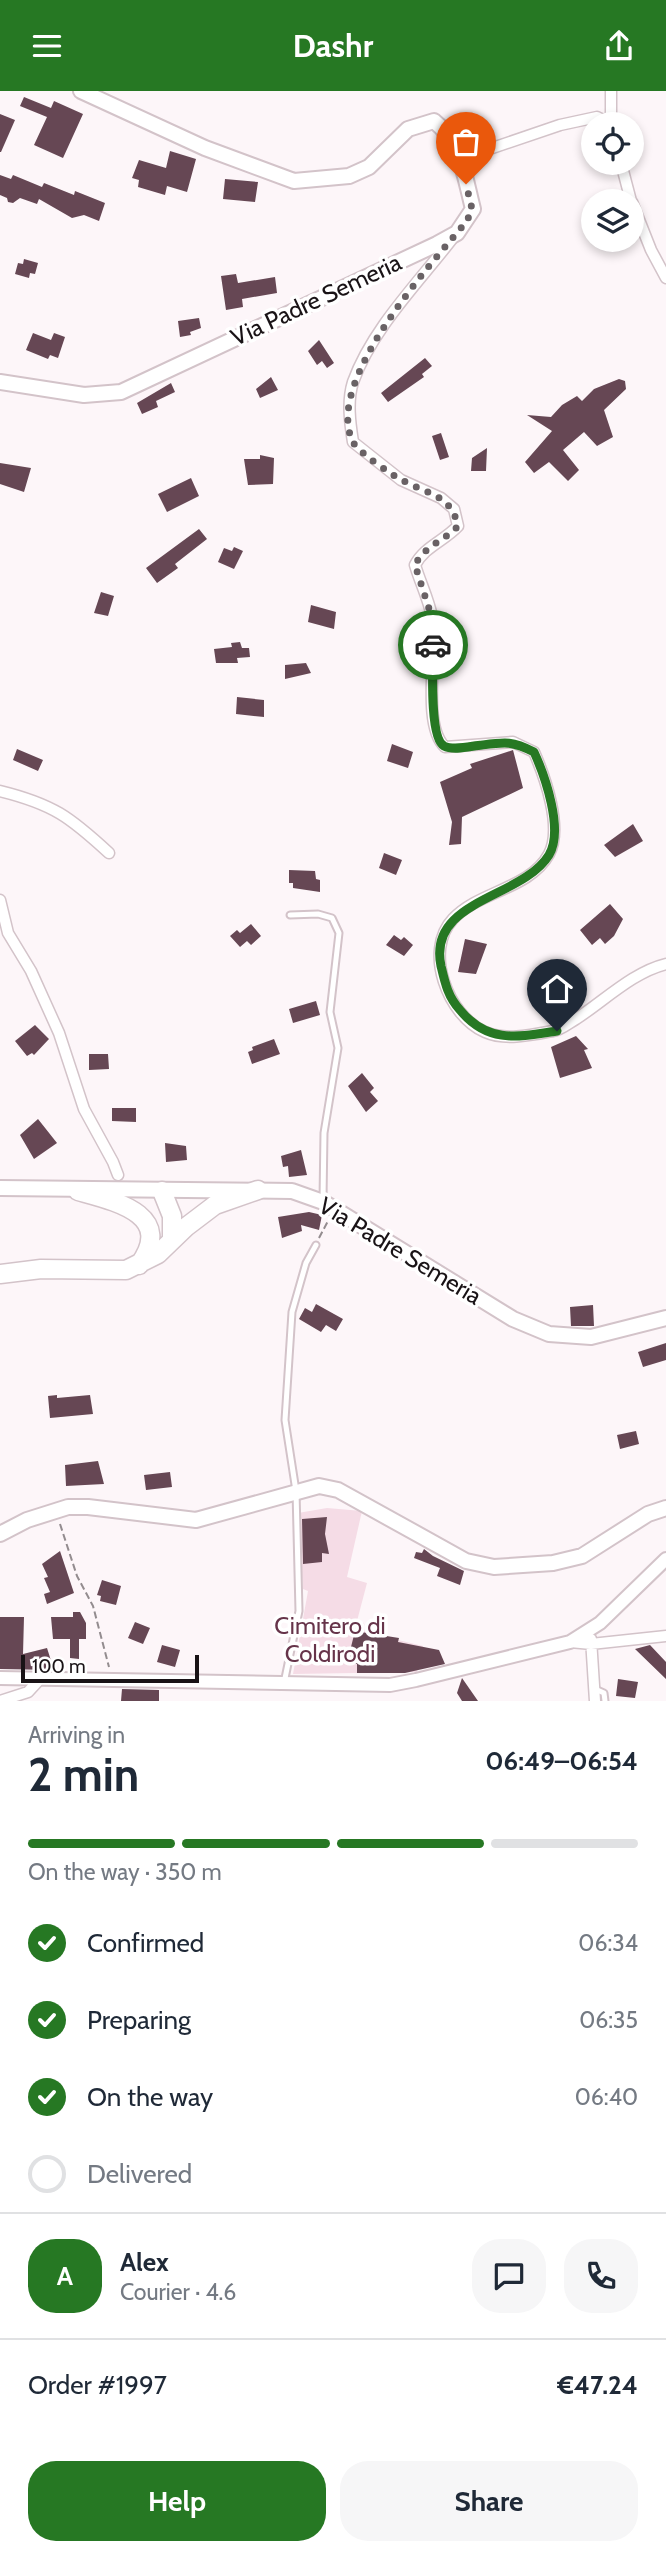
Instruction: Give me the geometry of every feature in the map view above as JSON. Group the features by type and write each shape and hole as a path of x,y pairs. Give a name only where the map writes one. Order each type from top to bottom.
{"highway":[{"path":"0,1275 41,1269 120,1271 139,1265 158,1254 215,1205 258,1190"},
{"path":"78,1191 126,1205 142,1218 149,1231"},
{"path":"162,1191 172,1216 172,1240"},
{"path":"139,1265 149,1248 152,1214 162,1191"}],"main road":[{"path":"81,91 205,148 294,181 349,176 369,167 408,129 434,121 449,132 460,159 472,209 457,233"},
{"name":"Via Padre Semeria","path":"0,382 84,395 121,392 457,233"},
{"name":"Via Padre Semeria","path":"0,1188 78,1191 292,1191 329,1206 513,1319 550,1334 591,1337 666,1318"},
{"path":"0,1534 27,1520 56,1510 88,1507 196,1520 319,1486 338,1490 466,1561 494,1567 552,1563 582,1556 648,1514 666,1508"}],"street":[{"path":"611,91 611,112"},
{"path":"460,159 581,120"},
{"path":"644,232 666,278"},
{"path":"457,233 372,343 353,384 349,416 353,442 401,480 441,498 454,509 458,526 446,538 421,552 415,565 432,618 434,723 439,741 445,747 460,748 513,741 534,752 545,777 555,834 549,855 531,872 453,919 442,940 440,960 445,986 452,1002 469,1021 485,1033 517,1037 557,1031 626,983 666,964"},
{"path":"0,791 49,805 70,817 109,853"},
{"path":"0,900 8,933 31,971 61,1040 84,1109 118,1175"},
{"path":"0,1678 390,1685 458,1671 570,1642 590,1629 666,1559"},
{"path":"590,1629 595,1701"},
{"path":"570,1642 591,1644 666,1636"},
{"path":"0,1701 28,1692 38,1680"}],"lane":[{"path":"290,915 318,914 332,918 339,933 330,1012 338,1048 324,1133 329,1206"},
{"path":"284,1683 299,1611 296,1491 285,1420 292,1312 302,1274 316,1245"},
{"path":"594,1688 604,1693 605,1701"}],"path":[{"path":"316,1245 329,1206"},
{"path":"56,1510 74,1571 93,1606 109,1672"}],"green space":[{"name":"Cimitero di Coldirodi","path":"327,1508 362,1511 347,1577 367,1583 357,1621 364,1623 365,1632 423,1646 417,1672 293,1674 308,1591 303,1589 298,1513"}],"building":[{"path":"24,97 51,108 54,101 83,114 63,158 34,145 47,117 20,106"},
{"path":"0,114 15,120 1,152 0,152"},
{"path":"170,151 196,159 187,192 167,186 165,195 138,187 139,180 132,178 139,160 166,168"},
{"path":"0,175 11,179 13,175 42,187 44,183 74,195 75,191 105,203 99,221 84,215 72,218 39,199 37,204 20,198 13,203 8,202 7,198 0,195"},
{"path":"225,179 258,182 255,202 223,199"},
{"path":"24,259 38,263 35,274 30,273 29,278 15,274 18,263 23,264"},
{"path":"236,274 238,283 275,277 277,293 242,299 243,307 226,310 221,276"},
{"path":"199,318 201,328 190,332 191,335 180,337 178,321"},
{"path":"33,333 51,340 54,333 65,337 58,358 50,355 48,359 26,350"},
{"path":"319,340 334,363 327,368 322,361 317,365 308,351"},
{"path":"425,358 432,366 422,374 424,377 388,402 381,393"},
{"path":"271,377 278,390 260,398 256,389"},
{"path":"619,379 625,381 626,389 604,410 613,437 597,446 584,432 563,450 579,470 568,481 549,462 534,473 525,462 552,431 527,415 551,417 562,405 577,396 582,401 594,389"},
{"path":"171,383 175,392 156,401 158,407 142,414 137,403"},
{"path":"441,433 449,457 440,460 432,436"},
{"path":"487,448 486,471 471,471 472,458"},
{"path":"260,455 274,458 273,484 248,485 244,459 260,459"},
{"path":"0,463 31,468 24,492 0,484"},
{"path":"191,478 199,496 167,512 158,494"},
{"path":"199,529 207,539 175,564 178,568 157,583 146,568"},
{"path":"234,547 243,551 234,569 218,562 224,548 232,551"},
{"path":"101,592 114,596 108,616 94,613"},
{"path":"311,605 336,612 334,629 308,622"},
{"path":"240,642 242,648 249,648 250,657 237,658 238,663 216,663 214,649 232,647 231,643"},
{"path":"306,663 311,673 285,679 285,665"},
{"path":"237,697 264,700 264,717 236,714"},
{"path":"392,744 413,752 408,768 387,761"},
{"path":"17,749 43,760 38,771 13,760"},
{"path":"513,750 523,788 462,817 461,844 449,845 452,822 440,782 472,768 470,764"},
{"path":"633,824 643,841 615,857 604,845"},
{"path":"384,853 402,860 396,875 379,868"},
{"path":"289,870 315,871 316,879 320,880 320,892 293,888 293,883 289,883"},
{"path":"610,904 623,919 614,936 605,944 600,938 592,945 580,930"},
{"path":"251,924 261,936 251,945 247,941 240,947 230,936 237,930 240,933"},
{"path":"394,935 401,940 404,937 413,945 404,956 386,945"},
{"path":"465,939 487,944 476,974 458,972"},
{"path":"316,1001 320,1015 293,1023 289,1009"},
{"path":"35,1025 49,1039 34,1055 32,1053 27,1056 15,1041"},
{"path":"576,1036 588,1049 584,1050 592,1068 560,1078 551,1047"},
{"path":"274,1039 280,1054 252,1064 248,1052 253,1050 252,1047"},
{"path":"89,1054 108,1054 109,1069 89,1070"},
{"path":"362,1073 374,1088 370,1092 378,1101 366,1112 348,1086"},
{"path":"112,1108 136,1108 136,1122 112,1121"},
{"path":"38,1119 57,1143 34,1159 20,1135"},
{"path":"165,1143 186,1146 187,1160 166,1162"},
{"path":"301,1150 307,1175 289,1177 288,1166 283,1167 281,1156"},
{"path":"309,1212 322,1215 319,1230 301,1225 302,1231 282,1238 278,1217"},
{"path":"316,1304 343,1319 336,1331 326,1325 321,1332 299,1319 305,1308 312,1312"},
{"path":"593,1305 594,1326 571,1326 570,1307"},
{"path":"666,1343 666,1360 643,1367 638,1352"},
{"path":"57,1395 57,1398 90,1395 93,1414 50,1418 48,1396"},
{"path":"636,1431 639,1444 620,1449 617,1435"},
{"path":"98,1461 104,1484 66,1486 65,1465"},
{"path":"170,1472 172,1487 146,1490 144,1475"},
{"path":"327,1517 325,1534 329,1554 322,1553 322,1562 303,1564 302,1519"},
{"path":"424,1549 464,1571 460,1585 437,1576 440,1568 414,1558 416,1552 422,1553"},
{"path":"60,1551 74,1593 47,1604 44,1594 50,1592 44,1578 48,1577 42,1564"},
{"path":"102,1580 121,1586 116,1605 100,1601 101,1596 97,1595"},
{"path":"73,1612 80,1612 86,1623 86,1639 79,1639 79,1659 70,1658 70,1639 53,1639 51,1617 73,1617"},
{"path":"0,1617 24,1617 23,1654 47,1648 54,1670 0,1669"},
{"path":"135,1622 150,1628 143,1644 128,1638"},
{"path":"355,1631 399,1638 398,1642 439,1650 445,1664 405,1673 357,1673 357,1664 347,1663"},
{"path":"162,1645 180,1650 175,1667 157,1662"},
{"path":"650,1645 666,1662 666,1679 635,1649"},
{"path":"462,1678 478,1701 462,1701 457,1693"},
{"path":"618,1679 638,1682 635,1698 616,1696"},
{"path":"122,1689 159,1690 159,1701 121,1701"}],"way so far":[{"path":"433,645 432,618 415,565 421,552 446,538 458,526 454,509 441,498 401,480 362,451 353,442 349,416 353,384 372,343 467,221 472,209 466,184"}],"route":[{"path":"433,645 434,723 439,741 445,747 460,748 513,741 534,752 545,777 555,834 549,855 531,872 453,919 442,940 440,960 445,986 452,1002 469,1021 485,1033 517,1037 557,1031"}]}
